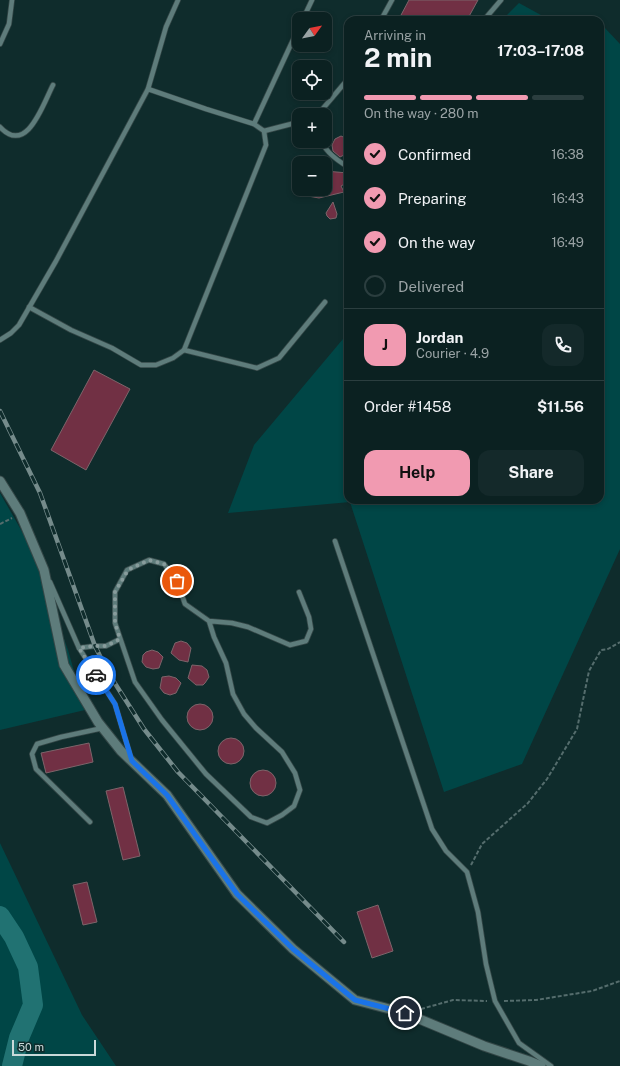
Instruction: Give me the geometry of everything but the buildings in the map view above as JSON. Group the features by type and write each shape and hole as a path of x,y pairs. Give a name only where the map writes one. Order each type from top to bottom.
{"street":[{"path":"0,481 20,513 44,570 64,665 98,722 121,751 167,795 237,894 293,949 355,1000 405,1013 484,1046 541,1066"}],"lane":[{"path":"0,44 9,24 12,0"},
{"path":"0,340 11,333 19,325 56,261 148,89 166,27 178,0"},
{"path":"306,12 312,0"},
{"path":"383,16 392,0"},
{"path":"487,16 501,0"},
{"path":"254,124 292,42"},
{"path":"323,108 344,84"},
{"path":"0,127 11,136 17,137 26,133 32,126 53,85"},
{"path":"29,307 71,330 112,348 141,364 156,365 173,358 184,350 266,145 264,131 254,124 148,89"},
{"path":"264,131 292,124"},
{"path":"325,148 336,160 344,165"},
{"path":"184,350 257,368 279,358 325,302"},
{"path":"335,541 432,829 446,851 467,872 478,912 486,964 495,1001 519,1043 551,1066"},
{"path":"209,622 226,663 233,694 244,714 256,728 282,752 295,773 300,790 294,806 282,815 267,823 251,817 206,774 167,726 135,682 115,623 115,592 128,570 149,560 164,564 177,581 185,604 209,622 232,623 248,627 290,645 306,641 311,629 309,617 300,592"},
{"path":"44,570 79,648 115,704 132,761"},
{"path":"79,648 106,646 120,639"},
{"path":"90,822 36,769 32,754 37,744 103,728"}],"path":[{"path":"0,524 20,513"},
{"path":"467,872 482,844 528,803 546,778 576,728 589,670 601,650 608,649 620,642"},
{"path":"405,1013 453,1000 536,1000 592,990 620,981"}],"shaded area":[{"path":"519,3 543,16 506,16"},
{"path":"604,27 620,44 620,549 522,764 444,792 351,504 604,504"},
{"path":"344,338 344,503 228,513 254,445"},
{"path":"0,493 32,549 68,650 85,710 0,730"},
{"path":"0,843 82,1015 116,1066 0,1066"}],"waterway":[{"path":"0,916 14,937 28,967 33,1005 19,1038 12,1066"}],"railway":[{"path":"0,411 40,493 95,646 109,674 144,729 178,772 344,942"}],"way so far":[{"path":"96,675 79,648 106,646 120,639 115,623 115,592 128,570 149,560 164,564 177,581"}],"route":[{"path":"96,675 115,704 132,761 167,795 237,894 293,949 355,1000 405,1013"}]}
